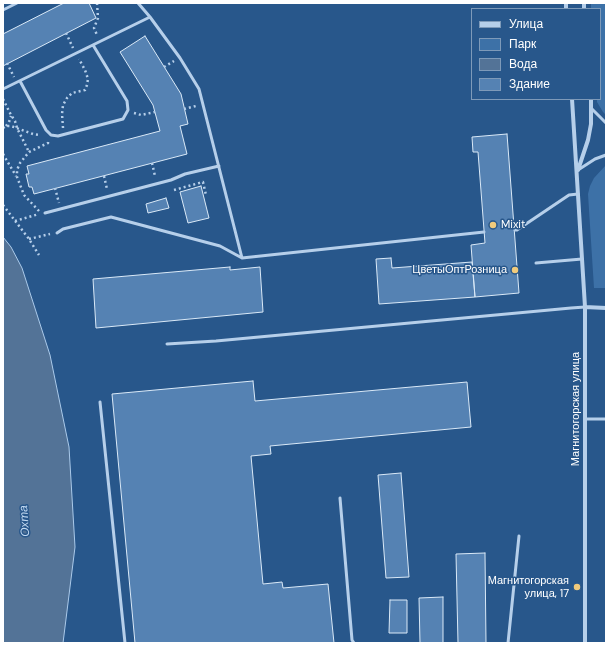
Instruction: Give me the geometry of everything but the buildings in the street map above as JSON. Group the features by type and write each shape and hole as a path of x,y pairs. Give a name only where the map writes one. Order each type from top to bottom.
{"street":[{"name":"Магнитогорская улица","path":"572,100 578,172 585,307 586,643"},
{"name":"Магнитогорская улица","path":"578,172 588,140 591,124 590,100"},
{"path":"585,307 606,308"}],"lane":[{"path":"3,10 17,3"},
{"path":"138,3 180,58 199,89 242,258"},
{"path":"3,89 150,17"},
{"path":"19,81 46,130 51,135 58,136 122,119 128,110 127,101 93,45"},
{"path":"591,108 606,123"},
{"path":"578,172 595,159 606,155"},
{"path":"44,213 157,184 184,174 219,166"},
{"path":"515,230 569,195 578,194"},
{"path":"57,232 111,217 220,246 242,258 484,232"},
{"path":"536,263 582,259"},
{"path":"167,344 216,341 585,307"},
{"path":"100,402 125,643"},
{"path":"586,419 606,419"},
{"path":"340,498 352,640 354,643"},
{"path":"508,643 519,536"}],"path":[{"path":"97,3 98,18 94,28 100,41"},
{"path":"63,134 63,105 72,93 85,90 88,79 86,70 66,33"},
{"path":"164,68 180,58"},
{"path":"7,63 19,81"},
{"path":"3,99 29,152"},
{"path":"184,109 203,104"},
{"path":"128,110 141,115 155,112"},
{"path":"5,127 9,122 11,115"},
{"path":"5,127 11,126 33,134 51,135 48,142 29,152 20,163 17,170 17,177"},
{"path":"3,154 17,177 24,195 44,213"},
{"path":"152,163 157,184"},
{"path":"104,176 109,196"},
{"path":"174,190 203,182 206,194"},
{"path":"55,188 61,209"},
{"path":"3,206 39,255"},
{"path":"15,221 37,215"},
{"path":"29,240 57,232"}],"green space":[{"path":"591,3 606,3 606,115 597,102 597,100 601,100 601,8 591,8"},
{"path":"606,165 606,288 594,288 588,194 594,178"}],"water":[{"name":"Охта","path":"3,237 11,247 22,268 50,355 69,447 75,547 63,643 3,643"}],"place":[{"name":"Mixit","path":"493,225"},
{"name":"ЦветыОптРозница","path":"515,270"},
{"name":"Магнитогорская улица, 17","path":"577,587"}]}
